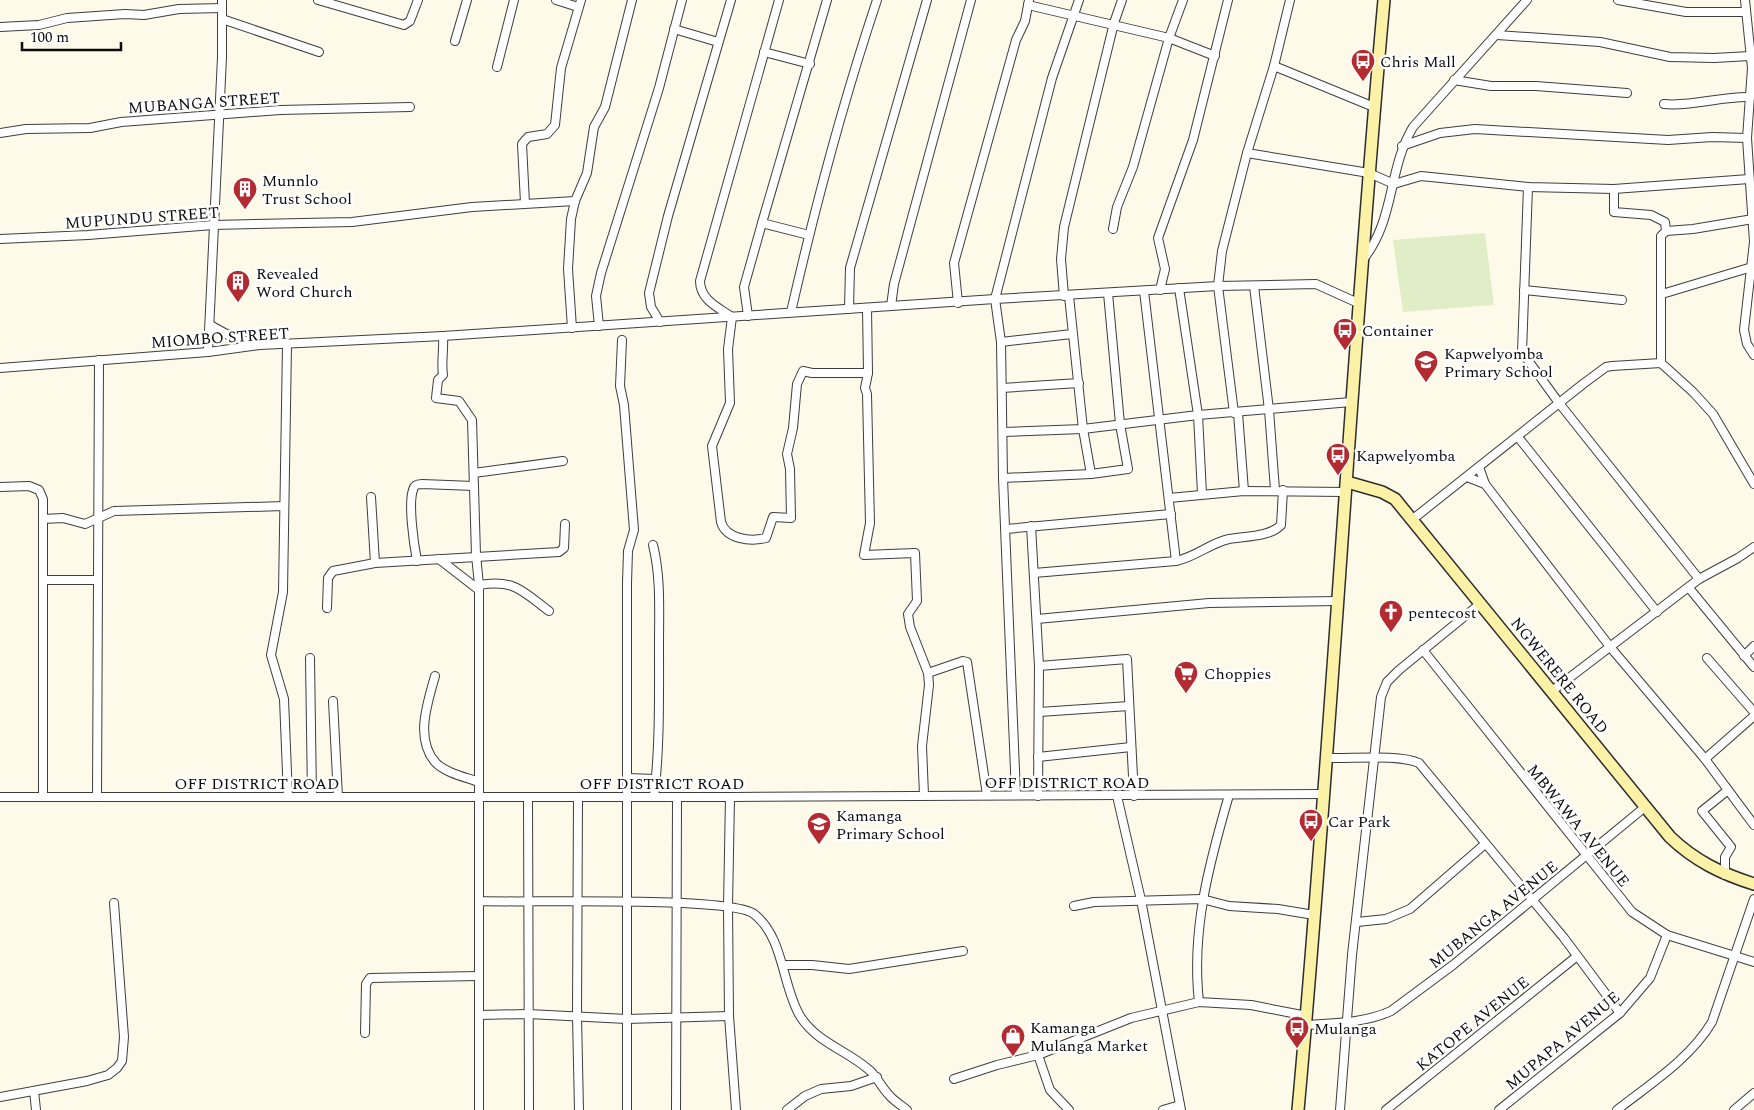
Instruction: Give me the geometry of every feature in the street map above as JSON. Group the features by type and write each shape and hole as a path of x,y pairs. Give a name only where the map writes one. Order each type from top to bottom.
{"street":[{"path":"319,0 404,24 410,21 418,0"},
{"path":"455,41 467,0"},
{"path":"498,67 514,0"},
{"path":"525,203 522,144 528,137 547,134 555,125 561,68 580,4 556,0"},
{"path":"572,328 568,269 571,219 575,201 587,173 594,128 605,107 632,0"},
{"path":"599,326 596,296 601,273 659,88 682,0"},
{"path":"660,322 651,307 649,293 668,216 708,87 718,42 731,0"},
{"path":"779,0 700,282 702,293 706,298 732,318 728,349 730,402 712,446 721,522 723,530 727,534 735,537 766,538 773,517 791,518 790,469 787,454 793,428 797,384 803,371 812,373 868,373"},
{"path":"748,316 744,287 827,0"},
{"path":"791,312 841,114 877,0"},
{"path":"849,309 850,268 927,0"},
{"path":"891,306 894,284 971,0"},
{"path":"1016,795 1003,478 1001,342 995,299 1052,78 1079,0"},
{"path":"1091,474 1082,429 1079,383 1061,259 1064,227 1114,24 1122,0"},
{"path":"1113,229 1117,208 1133,167 1169,38 1183,0"},
{"path":"1160,290 1165,269 1158,238 1193,140 1228,0"},
{"path":"1244,491 1236,413 1218,286 1222,251 1247,153 1274,66 1290,0"},
{"path":"1298,1110 1325,794 1361,263 1384,0"},
{"path":"1361,263 1378,240 1386,218 1402,146 1413,127 1527,0"},
{"path":"1618,0 1686,12 1746,12"},
{"path":"1745,0 1752,68 1747,138 1748,179 1754,240 1744,330 1747,344 1754,355"},
{"path":"958,303 954,263 1016,40 1025,21 1028,3 1169,38 1215,56"},
{"path":"0,27 38,25 68,18 160,14 179,9 222,4 219,115 213,225 214,260 208,352"},
{"path":"222,19 319,52"},
{"path":"674,29 718,42"},
{"path":"1497,34 1600,42 1670,57 1714,58 1750,56"},
{"path":"764,52 810,64"},
{"path":"1274,66 1374,107"},
{"path":"1454,80 1491,86 1536,86 1627,93"},
{"path":"1664,104 1678,104 1717,98 1750,97"},
{"name":"MUBANGA STREET","path":"0,133 26,129 90,128 121,122 280,110 410,107"},
{"path":"1402,146 1440,134 1475,129 1668,140 1712,137 1747,138"},
{"path":"1247,153 1369,173 1394,184 1421,176 1528,187 1614,189 1748,179"},
{"path":"1528,187 1522,352 1559,403 1699,580"},
{"path":"1614,189 1614,212 1657,217 1664,222 1666,231"},
{"name":"MUPUNDU STREET","path":"0,239 88,236 213,225 352,222 425,212 525,203 575,201"},
{"path":"1661,363 1662,294 1659,249 1661,236 1666,231 1693,229 1753,219"},
{"path":"762,223 809,235"},
{"path":"1662,294 1752,267"},
{"name":"MIOMBO STREET","path":"0,368 208,352 260,345 443,336 732,318 791,312 1218,286 1316,284 1358,303"},
{"path":"1034,573 1176,561 1197,555 1221,541 1277,529 1280,525 1279,490 1254,286"},
{"path":"1179,288 1198,415 1202,494"},
{"path":"1524,290 1622,300"},
{"path":"1144,291 1155,368 1158,421 1176,561"},
{"path":"1003,478 1091,474 1128,469 1120,424 1108,293"},
{"path":"867,308 868,373 865,388 867,394 870,523 864,555 915,553 917,601 908,614 910,627 928,673 922,746 924,796"},
{"path":"210,325 230,336 260,345"},
{"path":"1001,342 1072,334"},
{"path":"443,336 444,353 441,361 443,375 438,380 436,398 459,400 471,416 474,473 476,555 479,588 479,1110"},
{"path":"622,340 620,386 624,405 634,530 628,551 627,583 627,1110"},
{"path":"287,345 282,592 271,655 284,699 288,797"},
{"path":"97,797 99,360"},
{"path":"1413,519 1606,367 1661,363 1693,392 1712,414 1754,484"},
{"path":"1002,388 1079,383"},
{"path":"1003,432 1082,429 1198,415 1351,402"},
{"path":"1518,436 1657,612"},
{"path":"474,473 563,461"},
{"path":"1479,467 1484,484 1611,648 1705,759 1754,825"},
{"path":"1467,476 1484,484"},
{"path":"417,562 412,514 412,496 415,486 422,484 474,486"},
{"path":"0,487 29,486 37,488 43,499 43,797"},
{"path":"1169,498 1244,491 1346,487"},
{"name":"NGWERERE ROAD","path":"1346,487 1382,492 1395,499 1683,850 1725,875 1754,884"},
{"path":"371,497 374,563"},
{"path":"43,519 63,518 85,524 98,516 114,510 284,506"},
{"path":"1006,529 1171,514"},
{"path":"327,608 330,573 350,566 374,563 417,562 476,555 543,554 562,551 566,524"},
{"path":"1031,526 1039,666 1038,796"},
{"path":"653,545 658,571 658,742 654,797"},
{"path":"1552,691 1699,580 1738,558 1754,546"},
{"path":"439,560 479,588 504,582 515,586 549,611"},
{"path":"44,580 98,580"},
{"path":"1689,588 1754,667"},
{"path":"1037,619 1208,603 1338,601"},
{"path":"1340,1110 1352,955 1381,698 1387,682 1481,603"},
{"path":"1744,656 1754,646"},
{"name":"MBWAWA AVENUE","path":"1423,650 1632,912 1667,935 1754,962"},
{"path":"310,658 312,797"},
{"path":"1707,658 1754,712"},
{"path":"1039,666 1128,659 1134,796"},
{"path":"928,673 963,661 967,662 987,795"},
{"path":"435,676 426,708 424,728 428,749 436,762 446,770 479,782"},
{"path":"333,701 338,797"},
{"path":"1039,712 1130,706"},
{"path":"1705,759 1754,716"},
{"path":"1038,757 1131,747"},
{"path":"1327,758 1409,759 1419,762 1564,938 1620,1013"},
{"path":"627,778 656,779"},
{"path":"1725,875 1725,857 1731,848 1702,811 1728,790"},
{"name":"OFF DISTRICT ROAD","path":"0,797 478,798 987,795 1229,796 1325,794"},
{"path":"1117,796 1141,900 1180,1108 1163,1110"},
{"path":"1199,1002 1196,944 1202,899 1229,796"},
{"path":"528,797 529,1110"},
{"path":"578,797 577,1016 579,1110"},
{"path":"676,1110 677,797"},
{"path":"730,797 728,1016 736,1110"},
{"name":"MUBANGA AVENUE","path":"954,1079 996,1065 1038,1055 1111,1025 1199,1002 1252,1005 1306,1020 1348,1023 1380,1016 1403,1004 1646,807"},
{"path":"1357,922 1386,919 1410,909 1485,844"},
{"path":"1074,906 1094,902 1202,899 1229,906 1278,909 1314,915"},
{"path":"1617,1110 1688,1053 1703,1038 1712,1022 1754,899"},
{"path":"480,901 528,903 628,902 728,906 744,909 761,921 784,965 793,1001 801,1017 813,1032 860,1062 877,1077 888,1095 906,1110"},
{"path":"0,1097 65,1087 108,1075 122,1061 124,1038 114,903"},
{"name":"MUPAPA AVENUE","path":"1499,1110 1620,1013 1650,978 1667,935"},
{"path":"784,965 812,964 849,969 964,951"},
{"name":"KATOPE AVENUE","path":"1386,1110 1576,956"},
{"path":"365,1033 366,984 370,978 479,976"},
{"path":"479,1015 528,1014 627,1019 728,1016"},
{"path":"1038,1055 1050,1090 1069,1110"},
{"path":"787,1110 805,1096 821,1089 851,1086 877,1077"},
{"path":"34,1092 36,1110"},
{"path":"1734,1110 1754,1093"}],"green space":[{"path":"1485,233 1494,305 1403,312 1393,240"}],"place":[{"name":"Chris Mall","path":"1363,82"},
{"name":"Munnlo Trust School","path":"245,210"},
{"name":"Revealed Word Church","path":"238,303"},
{"name":"Container","path":"1345,351"},
{"name":"Kapwelyomba Primary School","path":"1426,383"},
{"name":"Kapwelyomba","path":"1338,476"},
{"name":"pentecost","path":"1391,633"},
{"name":"Choppies","path":"1186,694"},
{"name":"Car Park","path":"1311,842"},
{"name":"Kamanga Primary School","path":"819,845"},
{"name":"Mulanga","path":"1297,1049"},
{"name":"Kamanga Mulanga Market","path":"1013,1057"}]}
